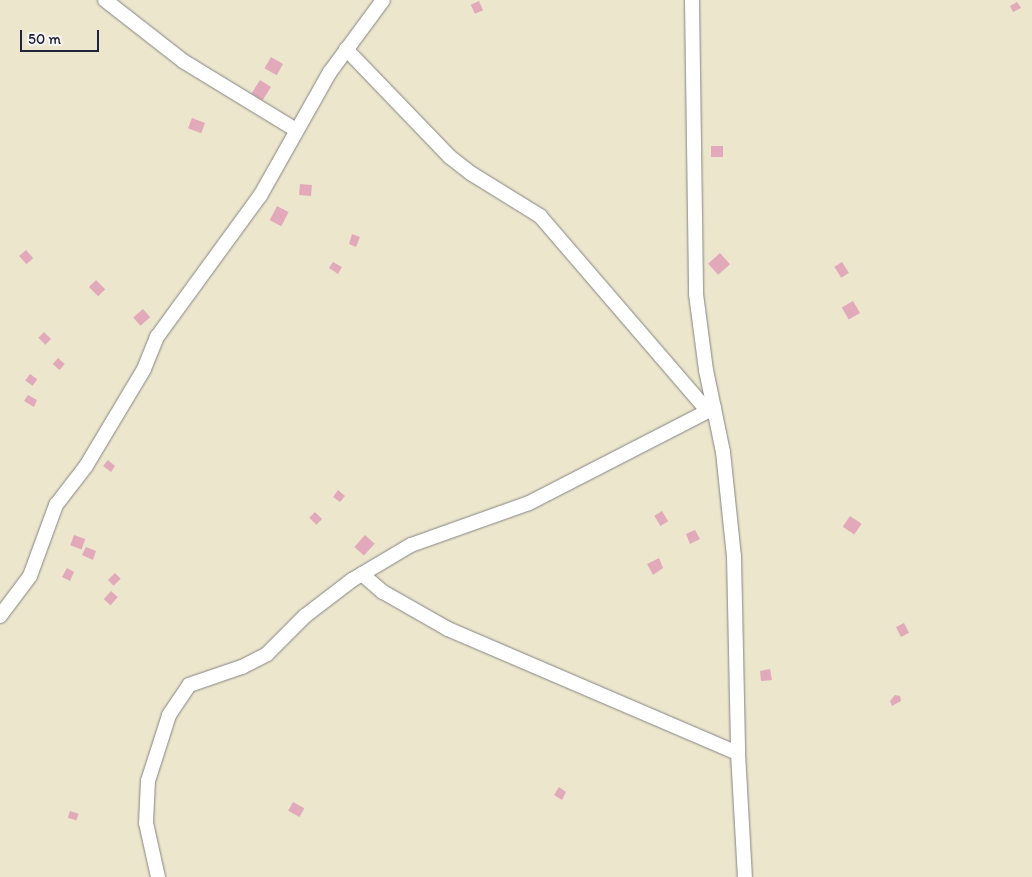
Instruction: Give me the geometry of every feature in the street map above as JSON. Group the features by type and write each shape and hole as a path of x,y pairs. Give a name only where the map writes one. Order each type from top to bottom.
{"street":[{"path":"105,0 184,61 296,130"},
{"path":"0,616 30,576 56,505 86,466 144,369 157,337 260,196 296,130 346,49 383,0"},
{"path":"692,0 696,294 711,410 726,479 734,556 738,753 745,877"},
{"path":"346,49 455,162 540,216 711,410"},
{"path":"158,877 146,823 148,781 161,734 182,694 200,679 242,667 266,654 305,616 362,574 410,546 550,494 711,410"},
{"path":"362,574 383,592 448,629 738,753"}],"building":[{"path":"479,1 483,10 475,14 471,5"},
{"path":"1017,2 1021,8 1013,12 1010,6"},
{"path":"271,57 283,64 277,75 264,68"},
{"path":"260,80 271,87 263,100 252,94"},
{"path":"192,118 205,123 201,133 188,128"},
{"path":"711,146 723,146 723,157 711,157"},
{"path":"300,184 312,185 311,196 299,195"},
{"path":"277,206 289,212 281,226 270,220"},
{"path":"352,234 360,237 356,247 349,244"},
{"path":"26,250 33,258 26,264 19,256"},
{"path":"720,253 730,264 718,275 708,264"},
{"path":"333,262 342,267 338,274 329,268"},
{"path":"842,262 849,273 841,278 834,267"},
{"path":"96,280 105,289 98,296 89,287"},
{"path":"853,301 860,313 849,320 842,308"},
{"path":"143,309 150,317 140,326 133,318"},
{"path":"44,332 51,339 45,345 38,338"},
{"path":"58,358 65,364 60,370 53,364"},
{"path":"30,374 37,379 33,386 25,380"},
{"path":"28,395 37,400 34,407 24,401"},
{"path":"108,460 115,466 111,472 103,466"},
{"path":"338,490 345,496 340,502 333,497"},
{"path":"662,511 668,521 660,526 654,516"},
{"path":"315,512 322,519 316,525 309,518"},
{"path":"850,516 862,524 854,535 843,527"},
{"path":"695,530 700,539 690,544 686,534"},
{"path":"74,535 85,539 82,549 70,545"},
{"path":"365,535 375,544 364,556 354,547"},
{"path":"86,547 96,551 93,560 82,555"},
{"path":"659,558 663,568 653,575 647,564"},
{"path":"67,568 74,572 70,581 62,577"},
{"path":"115,573 121,579 114,586 108,580"},
{"path":"111,591 118,597 111,605 104,599"},
{"path":"904,623 909,633 901,637 896,627"},
{"path":"770,669 772,680 761,681 760,671"},
{"path":"895,695 900,696 901,701 892,706 890,701"},
{"path":"559,787 566,792 562,800 554,795"},
{"path":"293,802 304,808 300,817 288,811"},
{"path":"70,811 79,814 76,820 68,818"}]}
